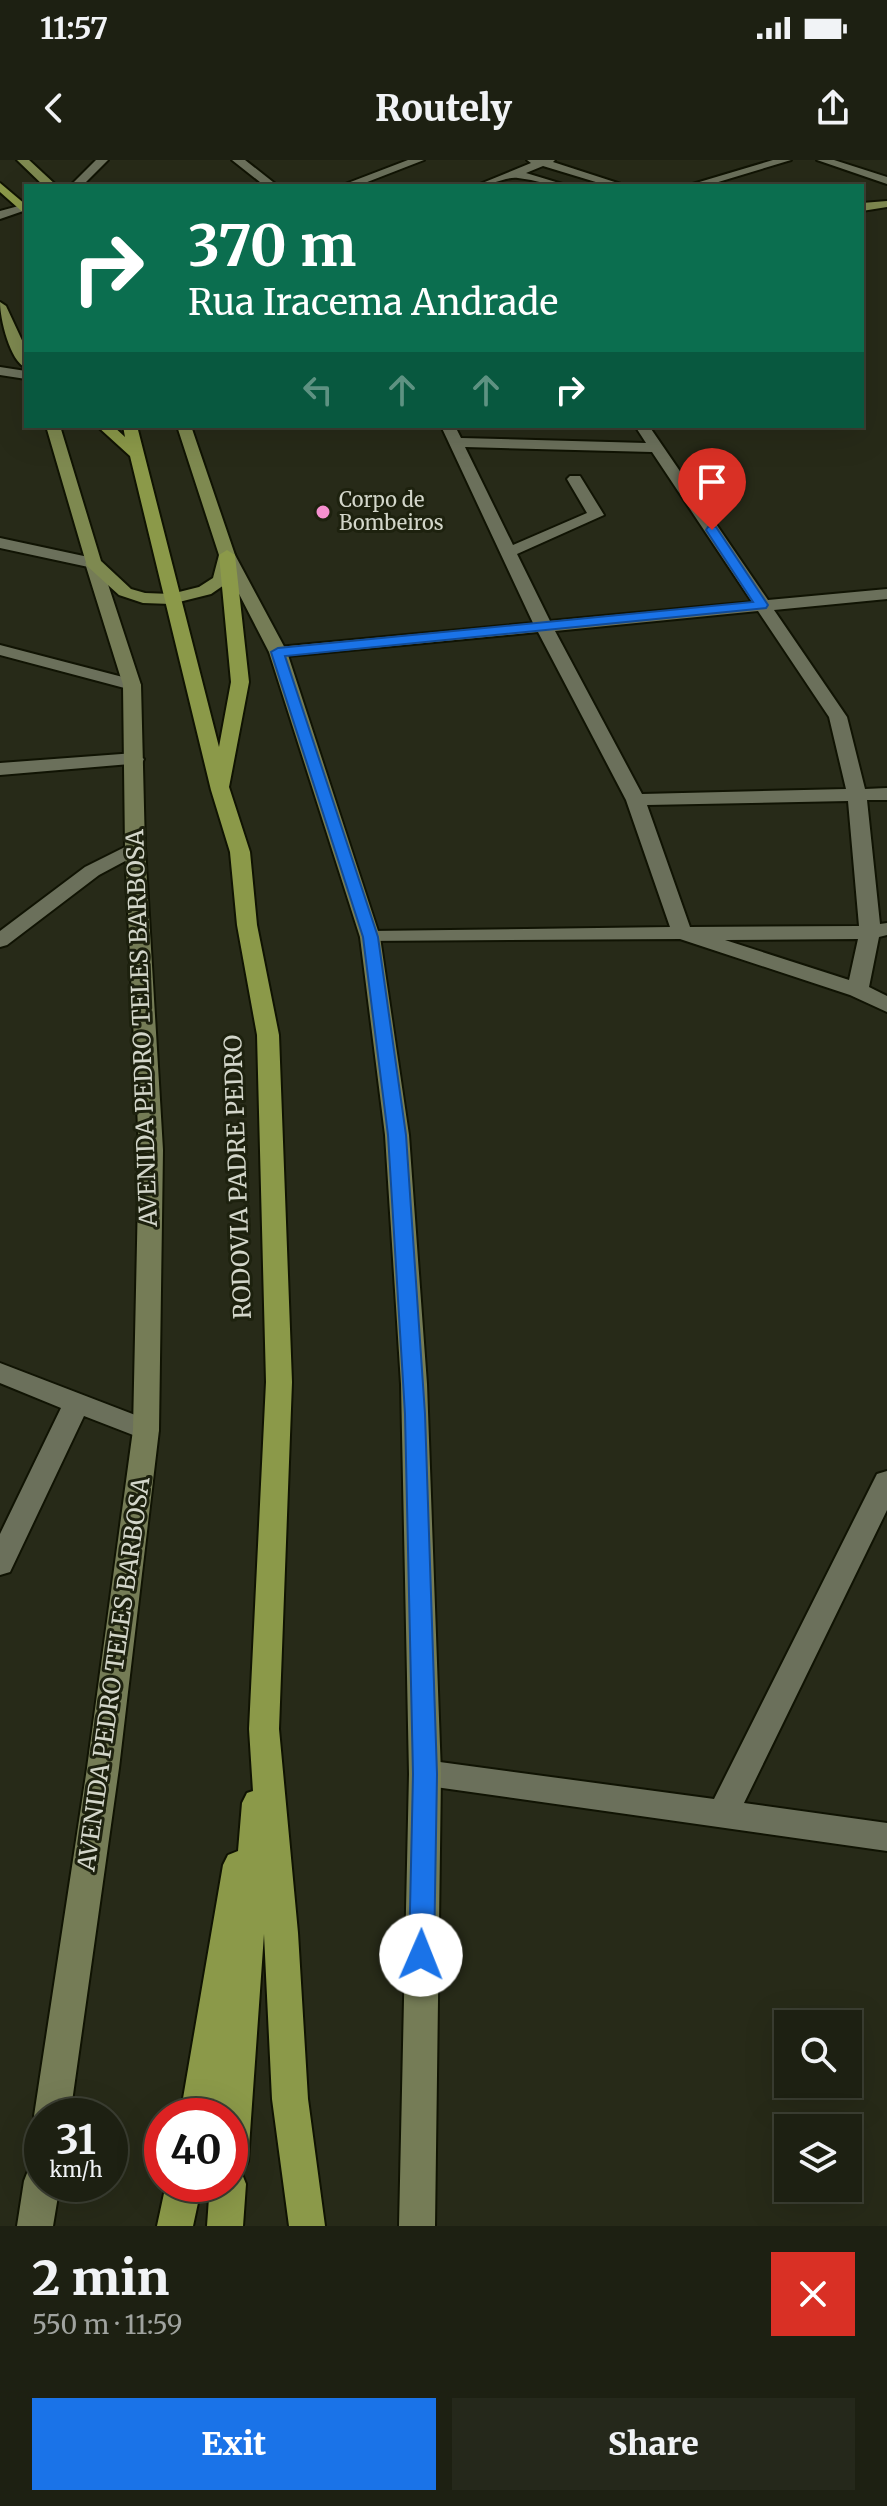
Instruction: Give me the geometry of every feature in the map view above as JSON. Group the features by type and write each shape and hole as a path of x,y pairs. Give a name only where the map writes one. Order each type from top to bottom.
{"highway":[{"path":"0,186 24,209"},
{"path":"106,428 137,454"},
{"name":"RODOVIA PADRE PEDRO","path":"130,428 220,790 240,852 247,925 268,1035 279,1382 265,1715 235,2098"},
{"path":"220,790 240,682 227,555"},
{"path":"201,2098 265,1715"},
{"path":"265,1715 290,2099 307,2226"},
{"path":"175,2226 180,2202"},
{"path":"225,2226 227,2202"}],"main road":[{"path":"23,160 49,184"},
{"path":"864,207 887,204"},
{"path":"0,306 24,360"},
{"name":"AVENIDA PEDRO TELES BARBOSA","path":"54,428 93,563"},
{"path":"93,563 125,592 143,598 171,599 205,591 221,580 227,555 185,428"}],"street":[{"path":"78,184 102,160"},
{"path":"238,160 269,184"},
{"path":"352,184 418,160"},
{"path":"699,184 785,160"},
{"path":"823,160 887,181"},
{"path":"486,184 541,161 615,184"},
{"path":"867,174 887,168"},
{"path":"514,173 553,184"},
{"path":"0,215 24,209"},
{"path":"0,371 24,375"},
{"path":"643,428 838,717 847,743 878,931 858,990"},
{"path":"656,448 453,434 543,625 636,800 682,933"},
{"path":"509,552 596,515 575,479"},
{"path":"0,543 93,563"},
{"path":"227,555 278,652 370,937 397,1135 412,1353 425,1774 417,2226"},
{"name":"AVENIDA PEDRO TELES BARBOSA","path":"55,2098 100,1784 146,1430 151,1150 135,848 132,685 93,563"},
{"path":"278,652 887,594"},
{"path":"0,650 132,685"},
{"path":"0,769 135,759"},
{"path":"636,800 887,794"},
{"path":"0,941 92,871 135,848"},
{"path":"370,937 682,933 777,935 878,931"},
{"path":"682,933 858,990 887,1005"},
{"path":"0,1373 146,1430"},
{"path":"0,1564 77,1403"},
{"path":"723,1813 887,1482"},
{"path":"425,1774 887,1837"},
{"path":"35,2226 39,2202"}],"place":[{"name":"Corpo de Bombeiros","path":"323,512"}],"route":[{"path":"421,1955 425,1774 415,1414 397,1135 370,937 278,652 761,605 712,530"}]}
